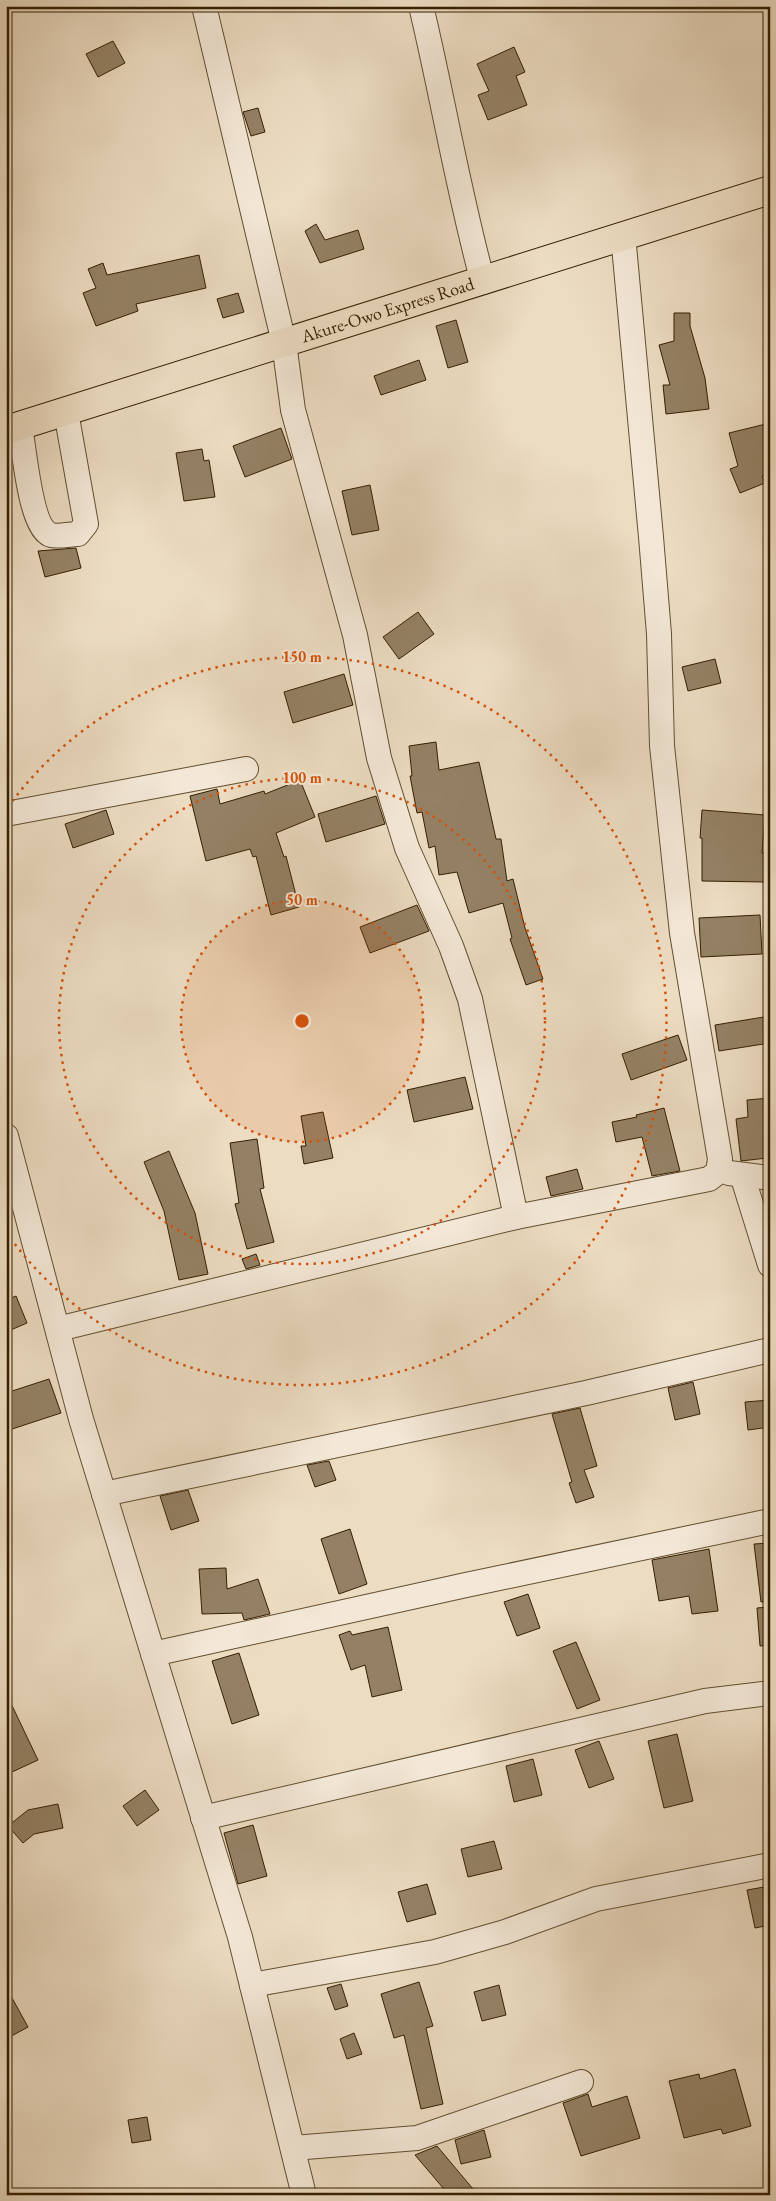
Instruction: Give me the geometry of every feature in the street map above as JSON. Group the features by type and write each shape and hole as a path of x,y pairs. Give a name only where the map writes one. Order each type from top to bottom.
{"highway":[{"name":"Akure-Owo Express Road","path":"13,428 770,190"}],"street":[{"path":"204,6 284,343 292,410 355,635 379,758 407,848 451,946 470,998 516,1217"},
{"path":"421,6 446,119 457,182 482,282"},
{"path":"623,235 659,634 662,746 682,933 720,1159 718,1172"},
{"path":"13,428 34,510 43,529 52,535 78,534 86,524 66,412"},
{"path":"6,814 246,768"},
{"path":"6,1136 104,1494 252,1985 304,2195"},
{"path":"58,1329 516,1217 709,1178 718,1172 770,1178"},
{"path":"742,1175 770,1265"},
{"path":"104,1494 586,1393 770,1350"},
{"path":"153,1654 770,1521"},
{"path":"203,1818 705,1701 770,1693"},
{"path":"252,1985 435,1952 505,1932 596,1899 770,1865"},
{"path":"293,2148 417,2138 581,2082"}],"building":[{"path":"113,41 125,63 98,77 86,54"},
{"path":"514,47 525,72 516,76 527,105 488,120 478,95 489,91 477,64"},
{"path":"258,108 265,132 251,136 243,112"},
{"path":"316,224 325,240 358,230 364,249 320,263 305,231"},
{"path":"199,255 206,288 136,304 138,311 96,326 83,293 96,288 88,269 103,263 107,275"},
{"path":"238,293 244,312 223,318 217,299"},
{"path":"674,313 690,313 690,326 705,378 709,409 666,414 663,385 670,385 659,345 674,341"},
{"path":"456,320 468,362 448,368 436,326"},
{"path":"419,360 426,380 381,395 374,376"},
{"path":"770,423 770,453 765,454 770,473 762,476 765,483 740,493 730,469 738,466 729,433"},
{"path":"281,428 292,459 245,477 233,446"},
{"path":"202,449 204,461 209,460 215,497 184,501 176,453"},
{"path":"370,485 379,530 352,535 342,491"},
{"path":"76,548 81,568 45,577 38,551"},
{"path":"418,612 434,634 399,659 383,637"},
{"path":"715,659 721,683 688,691 682,667"},
{"path":"344,674 353,705 293,723 284,692"},
{"path":"436,742 439,770 479,762 496,839 501,839 507,881 513,879 525,928 543,979 526,985 510,939 512,938 503,903 469,913 457,872 439,875 435,846 429,848 422,812 417,813 410,776 412,776 409,746"},
{"path":"300,780 315,817 276,833 284,857 286,856 299,907 271,915 256,856 253,857 250,849 206,861 190,796 217,789 220,804 264,791 265,794"},
{"path":"376,796 385,824 326,842 318,814"},
{"path":"106,810 114,834 73,848 65,824"},
{"path":"702,810 765,815 762,853 766,853 766,882 702,881 702,838 700,838"},
{"path":"417,905 429,931 370,953 360,927"},
{"path":"760,915 762,954 701,957 699,918"},
{"path":"770,1016 770,1043 719,1051 715,1025"},
{"path":"678,1035 687,1060 631,1080 622,1054"},
{"path":"465,1077 473,1109 414,1122 407,1090"},
{"path":"770,1098 770,1150 766,1150 767,1158 741,1161 736,1119 748,1117 747,1100"},
{"path":"664,1108 680,1171 652,1176 642,1137 616,1142 612,1122 637,1117 636,1115"},
{"path":"323,1112 333,1158 304,1164 301,1146 306,1146 301,1116"},
{"path":"257,1139 264,1188 260,1189 274,1242 247,1249 235,1204 239,1203 230,1143"},
{"path":"169,1151 195,1213 208,1274 179,1280 164,1211 144,1162"},
{"path":"577,1169 583,1189 551,1196 546,1177"},
{"path":"256,1254 260,1265 246,1269 242,1259"},
{"path":"16,1296 27,1323 6,1332 6,1300"},
{"path":"49,1379 61,1413 6,1431 6,1393"},
{"path":"693,1382 700,1414 675,1420 668,1388"},
{"path":"770,1400 770,1427 748,1430 745,1402"},
{"path":"580,1408 597,1466 584,1470 594,1497 576,1503 569,1483 572,1482 552,1414"},
{"path":"329,1461 336,1480 315,1487 307,1465"},
{"path":"188,1490 199,1521 171,1530 160,1496"},
{"path":"350,1529 367,1584 339,1594 321,1539"},
{"path":"770,1543 770,1601 761,1602 754,1544"},
{"path":"709,1549 718,1611 692,1614 689,1596 659,1601 652,1560"},
{"path":"226,1568 227,1589 258,1579 270,1614 244,1620 242,1613 202,1614 199,1569"},
{"path":"528,1594 540,1628 517,1636 504,1602"},
{"path":"770,1607 770,1645 760,1646 757,1608"},
{"path":"388,1627 402,1690 372,1697 365,1665 351,1670 339,1635 350,1631 352,1635"},
{"path":"576,1642 600,1700 577,1709 553,1651"},
{"path":"239,1653 259,1715 232,1724 212,1661"},
{"path":"6,1693 38,1760 12,1772 6,1759"},
{"path":"677,1734 693,1801 664,1808 648,1741"},
{"path":"599,1741 614,1779 589,1788 575,1750"},
{"path":"533,1759 542,1795 514,1802 506,1766"},
{"path":"145,1790 159,1810 137,1826 123,1806"},
{"path":"58,1804 63,1828 34,1834 23,1843 8,1826 28,1810"},
{"path":"253,1825 267,1876 238,1884 224,1833"},
{"path":"494,1841 502,1869 468,1877 461,1849"},
{"path":"427,1884 436,1914 407,1922 398,1892"},
{"path":"770,1886 770,1925 755,1928 747,1890"},
{"path":"419,1982 433,2026 426,2028 443,2104 421,2109 404,2035 394,2038 381,1994"},
{"path":"341,1984 348,2006 335,2010 327,1988"},
{"path":"499,1985 506,2015 482,2021 474,1992"},
{"path":"6,1987 28,2027 6,2039"},
{"path":"354,2033 362,2054 347,2059 340,2039"},
{"path":"735,2069 751,2126 723,2134 721,2129 684,2138 669,2081 699,2074 700,2079"},
{"path":"588,2094 592,2107 627,2096 640,2138 581,2156 563,2103"},
{"path":"147,2117 151,2140 132,2143 128,2120"},
{"path":"484,2130 491,2157 461,2164 455,2140"},
{"path":"437,2146 473,2189 466,2195 449,2195 415,2155"}]}
